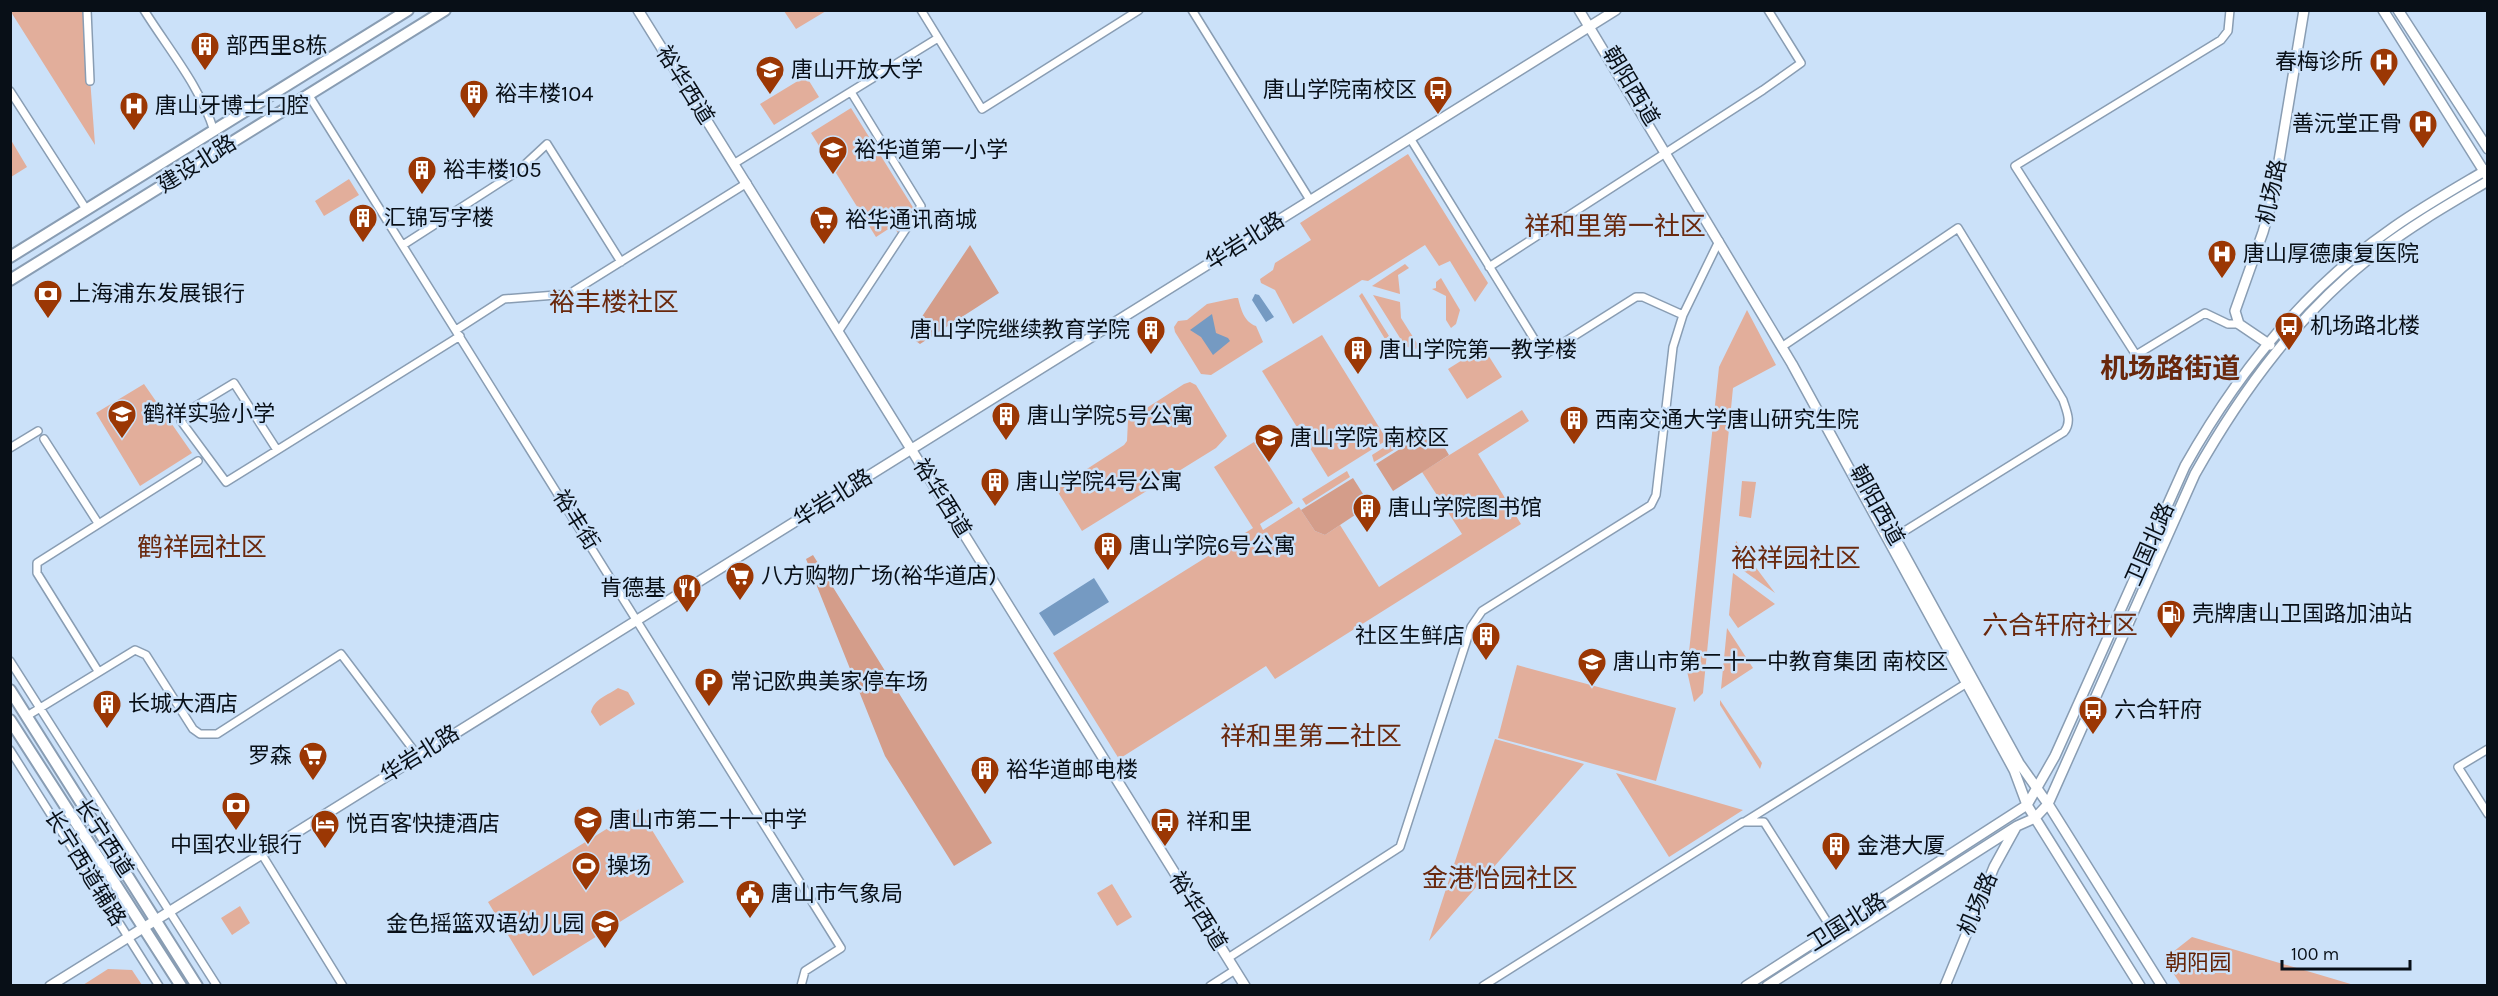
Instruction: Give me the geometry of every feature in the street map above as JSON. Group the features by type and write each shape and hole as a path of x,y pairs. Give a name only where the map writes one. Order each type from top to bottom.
{"main road":[{"name":"建设北路","path":"10,257 408,10"},
{"name":"建设北路","path":"10,280 445,10"},
{"name":"裕华西道","path":"638,10 1245,986"},
{"name":"朝阳西道","path":"1579,10 1589,27 1600,36 1786,344 2019,763 2048,804 2162,986"},
{"name":"华岩北路","path":"51,986 143,926 638,621 1616,10"},
{"name":"机场路","path":"2239,324 2235,311 2273,197 2304,10"},
{"path":"2383,10 2487,175"},
{"path":"2398,10 2487,149"},
{"name":"朝阳西道","path":"1668,151 1792,364 1967,682 2014,770 2027,805 2140,986"},
{"name":"卫国北路","path":"1746,986 2027,805 2055,756 2185,466 2210,421 2266,344 2304,302 2373,242 2394,227 2487,175"},
{"name":"卫国北路","path":"1767,986 2017,826 2035,818 2048,804 2195,474 2220,429 2278,348 2316,306 2378,252 2487,175"},
{"path":"2239,324 2266,344 2278,348"},
{"name":"长宁西道","path":"10,690 197,986"},
{"name":"长宁西道","path":"10,720 181,986"},
{"name":"机场路","path":"1945,986 1994,867 2017,826"}],"street":[{"path":"87,10 90,81"},
{"path":"144,10 208,110 214,131"},
{"path":"921,10 982,109 1139,10"},
{"path":"1192,10 1310,200"},
{"path":"1489,267 1763,90 1801,63 1768,10"},
{"path":"2230,10 2228,31 2221,40 2015,166 2136,356 2205,313 2228,324 2239,324"},
{"path":"735,164 938,38"},
{"path":"10,91 86,209"},
{"path":"838,332 921,206 851,92"},
{"name":"裕丰街","path":"309,94 841,948 805,971 801,986"},
{"path":"1410,138 1544,355 1636,297 1642,297 1683,315"},
{"path":"403,245 518,171 547,144 621,262"},
{"path":"277,450 234,383 186,412 181,421 226,482 277,450 458,333 504,299 569,294 747,183"},
{"path":"1786,344 1958,228 2063,400 2068,418 2068,426 2064,432 1894,537"},
{"path":"1228,958 1393,854 1400,847 1471,627 1482,611 1652,505 1656,495 1673,347 1683,315 1719,241"},
{"path":"10,448 38,431"},
{"path":"44,439 98,523"},
{"path":"98,671 37,573 38,563 198,461"},
{"path":"27,716 129,652 142,651 193,729 208,736 217,734 341,654 418,756"},
{"path":"10,661 217,986"},
{"path":"1483,986 1967,682"},
{"path":"2487,749 2458,767 2487,814"},
{"name":"长宁西道辅路","path":"10,750 159,986"},
{"path":"1743,822 1764,822 1833,930"},
{"path":"261,853 343,986"},
{"path":"1210,986 1235,970"}],"green space":[{"path":"11,10 85,11 95,145 11,12"},
{"path":"784,11 826,11 796,29"},
{"path":"806,76 819,97 774,125 760,104"},
{"path":"851,108 914,209 898,233 893,226 876,237 811,133"},
{"path":"11,140 27,167 10,177"},
{"path":"1408,154 1488,283 1475,302 1450,261 1439,266 1425,245 1368,281 1362,280 1293,324 1275,290 1261,283 1260,279 1273,270 1275,263 1311,240 1300,223"},
{"path":"349,179 359,195 324,216 315,201"},
{"path":"1405,264 1409,268 1398,275 1400,294 1372,286"},
{"path":"1441,278 1460,310 1456,324 1451,328 1446,320 1446,296 1432,289 1436,288 1436,282"},
{"path":"1362,293 1389,336 1385,339 1359,296"},
{"path":"1373,295 1400,302 1401,318 1420,348 1405,346"},
{"path":"1238,298 1246,318 1256,326 1263,342 1211,375 1201,374 1174,327 1178,321 1187,320 1207,304"},
{"path":"1747,310 1776,365 1733,388 1703,693 1694,702 1687,671 1719,367"},
{"path":"1322,335 1387,440 1328,477 1262,371"},
{"path":"1483,347 1502,377 1467,399 1448,369"},
{"path":"1190,382 1196,385 1227,436 1216,448 1082,531 1056,489 1124,445 1127,441 1128,420"},
{"path":"144,384 192,453 140,486 96,413"},
{"path":"1522,410 1529,421 1478,454 1521,524 1275,679 1266,666 1119,759 1053,653 1253,528 1214,467 1254,442 1293,503 1260,524 1263,530 1299,507 1315,531 1325,535 1340,525 1379,587 1462,534 1422,472"},
{"path":"1421,424 1425,431 1374,462 1372,455"},
{"path":"1347,471 1350,477 1306,505 1302,499"},
{"path":"1742,481 1756,482 1751,518 1739,516"},
{"path":"1736,541 1775,593 1734,564"},
{"path":"1733,573 1775,604 1738,628 1729,615"},
{"path":"1727,628 1753,668 1721,689"},
{"path":"1517,665 1676,708 1656,781 1498,738"},
{"path":"618,688 628,692 635,704 600,726 591,712 598,701"},
{"path":"1720,700 1762,763 1760,769 1720,705"},
{"path":"1495,739 1584,764 1429,941"},
{"path":"1616,773 1743,810 1669,857"},
{"name":"操场","path":"639,809 684,882 533,976 488,902"},
{"path":"1112,884 1132,917 1117,926 1097,893"},
{"path":"240,906 250,923 232,935 221,918"},
{"name":"朝阳园","path":"2192,937 2354,985 2181,985 2164,959"},
{"path":"108,969 132,970 142,985 83,985"}],"shaded area":[{"path":"970,245 999,293 920,344 913,339 913,330"},
{"path":"1434,430 1449,455 1393,491 1376,464 1427,432"},
{"path":"1353,478 1370,505 1325,535 1315,531 1301,510"},
{"path":"813,555 992,843 954,866 885,756 806,559"}],"water":[{"path":"1255,294 1259,295 1274,317 1266,322 1252,300"},
{"path":"1212,314 1216,333 1230,341 1213,355 1201,337 1190,330"},
{"path":"1094,578 1109,602 1054,636 1039,613"}],"place":[{"name":"部西里8栋","path":"205,72"},
{"name":"春梅诊所","path":"2384,88"},
{"name":"唐山开放大学","path":"770,96"},
{"name":"唐山学院南校区","path":"1438,116"},
{"name":"裕丰楼104","path":"474,120"},
{"name":"唐山牙博士口腔","path":"134,132"},
{"name":"善沅堂正骨","path":"2423,150"},
{"name":"裕华道第一小学","path":"833,176"},
{"name":"裕丰楼105","path":"422,196"},
{"name":"汇锦写字楼","path":"363,244"},
{"name":"裕华通讯商城","path":"824,246"},
{"name":"唐山厚德康复医院","path":"2222,280"},
{"name":"上海浦东发展银行","path":"48,320"},
{"name":"机场路北楼","path":"2289,352"},
{"name":"唐山学院继续教育学院","path":"1151,356"},
{"name":"唐山学院第一教学楼","path":"1358,376"},
{"name":"鹤祥实验小学","path":"122,440"},
{"name":"唐山学院5号公寓","path":"1006,442"},
{"name":"西南交通大学唐山研究生院","path":"1574,446"},
{"name":"唐山学院 南校区","path":"1269,464"},
{"name":"唐山学院4号公寓","path":"995,508"},
{"name":"唐山学院图书馆","path":"1367,534"},
{"name":"唐山学院6号公寓","path":"1108,572"},
{"name":"八方购物广场(裕华道店)","path":"740,602"},
{"name":"肯德基","path":"687,614"},
{"name":"壳牌唐山卫国路加油站","path":"2171,640"},
{"name":"社区生鲜店","path":"1486,662"},
{"name":"唐山市第二十一中教育集团 南校区","path":"1592,688"},
{"name":"常记欧典美家停车场","path":"709,708"},
{"name":"长城大酒店","path":"107,730"},
{"name":"六合轩府","path":"2093,736"},
{"name":"罗森","path":"313,782"},
{"name":"裕华道邮电楼","path":"985,796"},
{"name":"中国农业银行","path":"236,832"},
{"name":"唐山市第二十一中学","path":"588,846"},
{"name":"祥和里","path":"1165,848"},
{"name":"悦百客快捷酒店","path":"325,850"},
{"name":"金港大厦","path":"1836,872"},
{"name":"操场","path":"586,892"},
{"name":"唐山市气象局","path":"750,920"},
{"name":"金色摇篮双语幼儿园","path":"605,950"}],"district":[{"name":"祥和里第一社区","path":"1615,226"},
{"name":"裕丰楼社区","path":"614,302"},
{"name":"机场路街道","path":"2170,368"},
{"name":"鹤祥园社区","path":"202,547"},
{"name":"裕祥园社区","path":"1796,558"},
{"name":"六合轩府社区","path":"2060,625"},
{"name":"祥和里第二社区","path":"1311,736"},
{"name":"金港怡园社区","path":"1500,878"}]}
